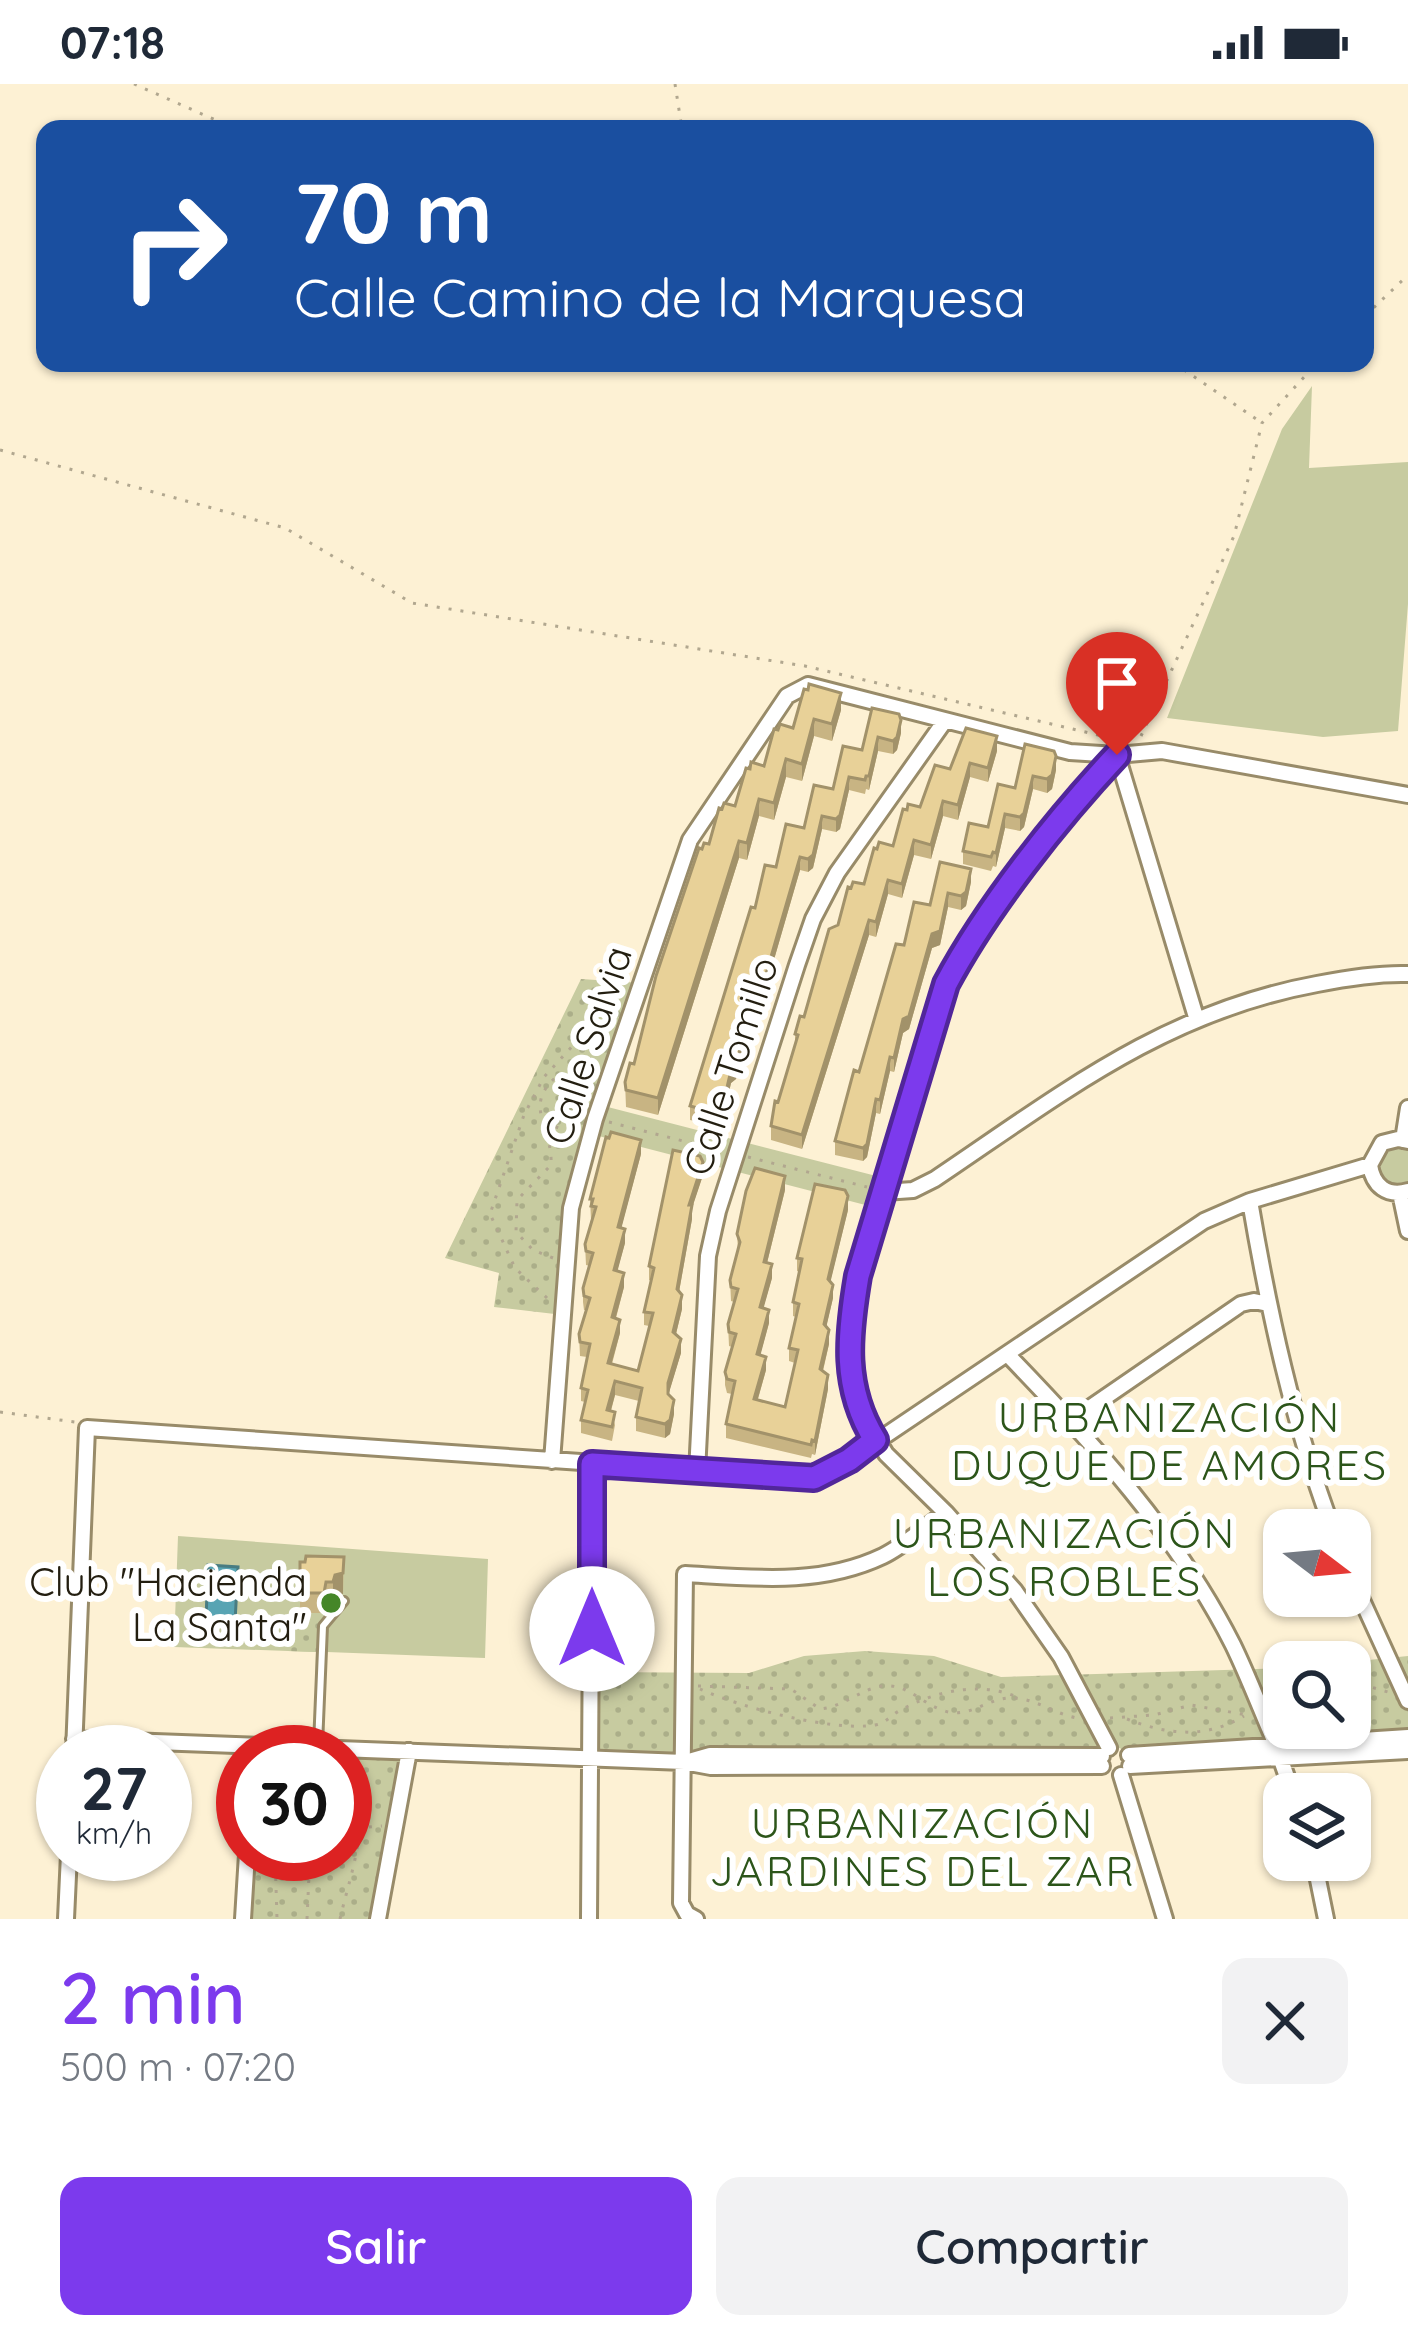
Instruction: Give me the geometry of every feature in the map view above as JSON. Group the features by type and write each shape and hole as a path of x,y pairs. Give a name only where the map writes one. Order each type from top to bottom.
{"street":[{"name":"Calle Salvia","path":"552,1461 571,1208 690,840 796,688 808,685 944,722"},
{"path":"944,722 1070,752 1162,751 1408,795"},
{"name":"Calle Tomillo","path":"697,1472 709,1256 718,1211 797,965 813,919 837,873 944,722"},
{"path":"1125,754 1196,1017"},
{"path":"1125,754 1081,794 964,950 946,984 858,1276 849,1349 854,1402 875,1440 1015,1591 1061,1658 1096,1719 1109,1775 1126,1766 1408,1737"},
{"path":"884,1192 913,1190 935,1179 1123,1053 1196,1017 1294,988 1408,974"},
{"path":"1408,1108 1405,1140 1382,1143 1370,1165 1382,1189 1404,1192 1408,1231"},
{"path":"75,1725 87,1428 814,1478 849,1460 1204,1221 1250,1201 1370,1165"},
{"path":"1250,1201 1268,1304 1326,1509"},
{"path":"1085,1435 1085,1415 1091,1407 1241,1304 1268,1304"},
{"path":"1006,1354 1085,1435 1164,1534 1232,1643 1254,1713 1286,1773"},
{"path":"589,1919 592,1464"},
{"path":"695,1919 681,1903 690,1688 685,1574 790,1579 830,1574 884,1555 946,1513"},
{"path":"1369,1617 1406,1698"},
{"path":"372,1750 684,1762 710,1755 1104,1757 1121,1747 1165,1919"},
{"path":"1279,1753 1408,1750"},
{"path":"378,1919 409,1751"},
{"path":"65,1919 68,1881"},
{"path":"244,1919 246,1881"},
{"path":"1318,1881 1326,1919"}],"lane":[{"path":"320,1725 323,1625 344,1601"}],"path":[{"path":"134,84 216,120"},
{"path":"675,84 681,120"},
{"path":"1374,307 1408,275"},
{"path":"1187,372 1262,423"},
{"path":"0,450 285,528 412,603 805,666 1106,734 1125,754 1234,536 1262,423 1308,372"},
{"path":"563,1312 515,1268 490,1214 524,1115 544,1077 617,994 640,983"},
{"path":"544,1123 560,1128 575,1124 585,1099 584,1088 568,1078 555,1078 542,1090 538,1105 544,1123 552,1144 550,1165 517,1200 516,1232 532,1250 566,1262"},
{"path":"0,1412 70,1419 87,1428"},
{"path":"690,1688 790,1689 820,1709 849,1702 878,1686 907,1690 946,1712 971,1712 1000,1699 1024,1700"},
{"path":"1371,1687 1406,1698"},
{"path":"690,1688 760,1710 865,1726 883,1724 899,1711 945,1692 978,1688 1004,1691 1065,1716 1096,1719 1154,1715 1191,1705 1254,1713"},
{"path":"1124,1718 1170,1733 1189,1733 1254,1713"},
{"path":"372,1828 395,1823"},
{"path":"275,1881 277,1919"},
{"path":"307,1919 309,1881"},
{"path":"340,1919 347,1881"}],"green space":[{"path":"1312,386 1309,468 1408,462 1408,604 1398,731 1323,737 1167,718 1282,429"},
{"path":"581,979 641,983 571,1208 563,1315 494,1307 499,1273 445,1258"},
{"path":"600,1105 888,1179 877,1208 591,1134"},
{"path":"1393,1144 1408,1147 1408,1183 1398,1186 1376,1171 1381,1151"},
{"name":"Club \"Hacienda La Santa\"","path":"178,1536 488,1559 485,1658 327,1652 324,1725 314,1725 316,1652 174,1647"},
{"path":"290,1618 318,1620 317,1652 288,1651"},
{"path":"865,1651 934,1656 1001,1677 1263,1669 1263,1744 592,1761 592,1672 749,1673 804,1656"},
{"path":"1408,1656 1408,1737 1371,1739 1371,1660"},
{"path":"409,1751 378,1919 243,1919 245,1881 372,1881 372,1752"}],"water":[{"path":"208,1565 238,1567 235,1622 206,1620"}],"building":[{"path":"809,684 841,693 832,724 814,719 802,764 786,759 774,803 759,799 747,843 739,841 658,1098 626,1090 656,976 699,848 709,844 719,808 724,803 735,806 746,768 750,769 751,762 764,766 774,729 780,724 793,728"},
{"path":"872,708 899,714 897,737 893,741 878,737 869,776 865,780 849,777 840,815 836,819 822,816 813,855 800,857 722,1109 717,1113 690,1106 765,865 776,867 786,824 804,828 814,785 833,789 843,746 862,750"},
{"path":"966,728 997,736 988,768 970,763 958,805 943,801 931,845 914,840 902,884 888,880 876,922 869,920 802,1135 771,1126 800,1016 804,1017 829,929 838,925 848,887 853,882 864,884 879,842 893,846 903,809 908,804 920,807 935,765 950,769"},
{"path":"1025,744 1054,751 1052,775 1047,779 1033,776 1020,817 1005,814 996,853 991,857 963,851 969,823 988,827 998,784 1015,788"},
{"path":"940,862 971,869 966,892 961,896 948,893 940,931 932,934 909,1016 903,1019 880,1100 876,1099 867,1144 863,1148 835,1141 896,944 904,945 914,902 930,905"},
{"path":"611,1132 641,1140 618,1227 625,1229 614,1270 624,1273 612,1317 620,1320 608,1363 638,1371 653,1313 644,1312 654,1268 649,1266 673,1150 700,1156 703,1162 689,1205 677,1289 682,1295 673,1332 681,1339 668,1383 668,1394 674,1400 665,1424 636,1417 642,1388 615,1381 607,1410 615,1412 612,1427 581,1420 588,1390 581,1388 590,1344 580,1342 579,1334 590,1298 584,1296 583,1288 593,1253 586,1251 585,1244 596,1207 590,1199"},
{"path":"755,1168 785,1176 764,1262 772,1264 760,1307 769,1310 757,1354 766,1357 754,1399 785,1407 798,1350 789,1348 799,1304 793,1302 802,1259 797,1258 815,1184 845,1190 848,1196 828,1279 833,1285 824,1324 829,1330 820,1369 828,1375 811,1445 726,1424 735,1381 727,1379 725,1372 736,1334 729,1332 728,1324 738,1289 731,1287 730,1280 746,1191"},
{"path":"306,1556 344,1557 343,1573 326,1582 324,1593 300,1593 300,1562"}],"place":[{"name":"Club \"Hacienda La Santa\"","path":"331,1603"}],"district":[{"name":"URBANIZACIÓN DUQUE DE AMORES","path":"1170,1440"},
{"name":"URBANIZACIÓN LOS ROBLES","path":"1065,1556"},
{"name":"URBANIZACIÓN JARDINES DEL ZAR","path":"923,1846"}],"route":[{"path":"592,1629 592,1464 814,1478 875,1440 854,1402 849,1364 851,1318 858,1276 946,984 964,950 1081,794 1117,755"}]}
